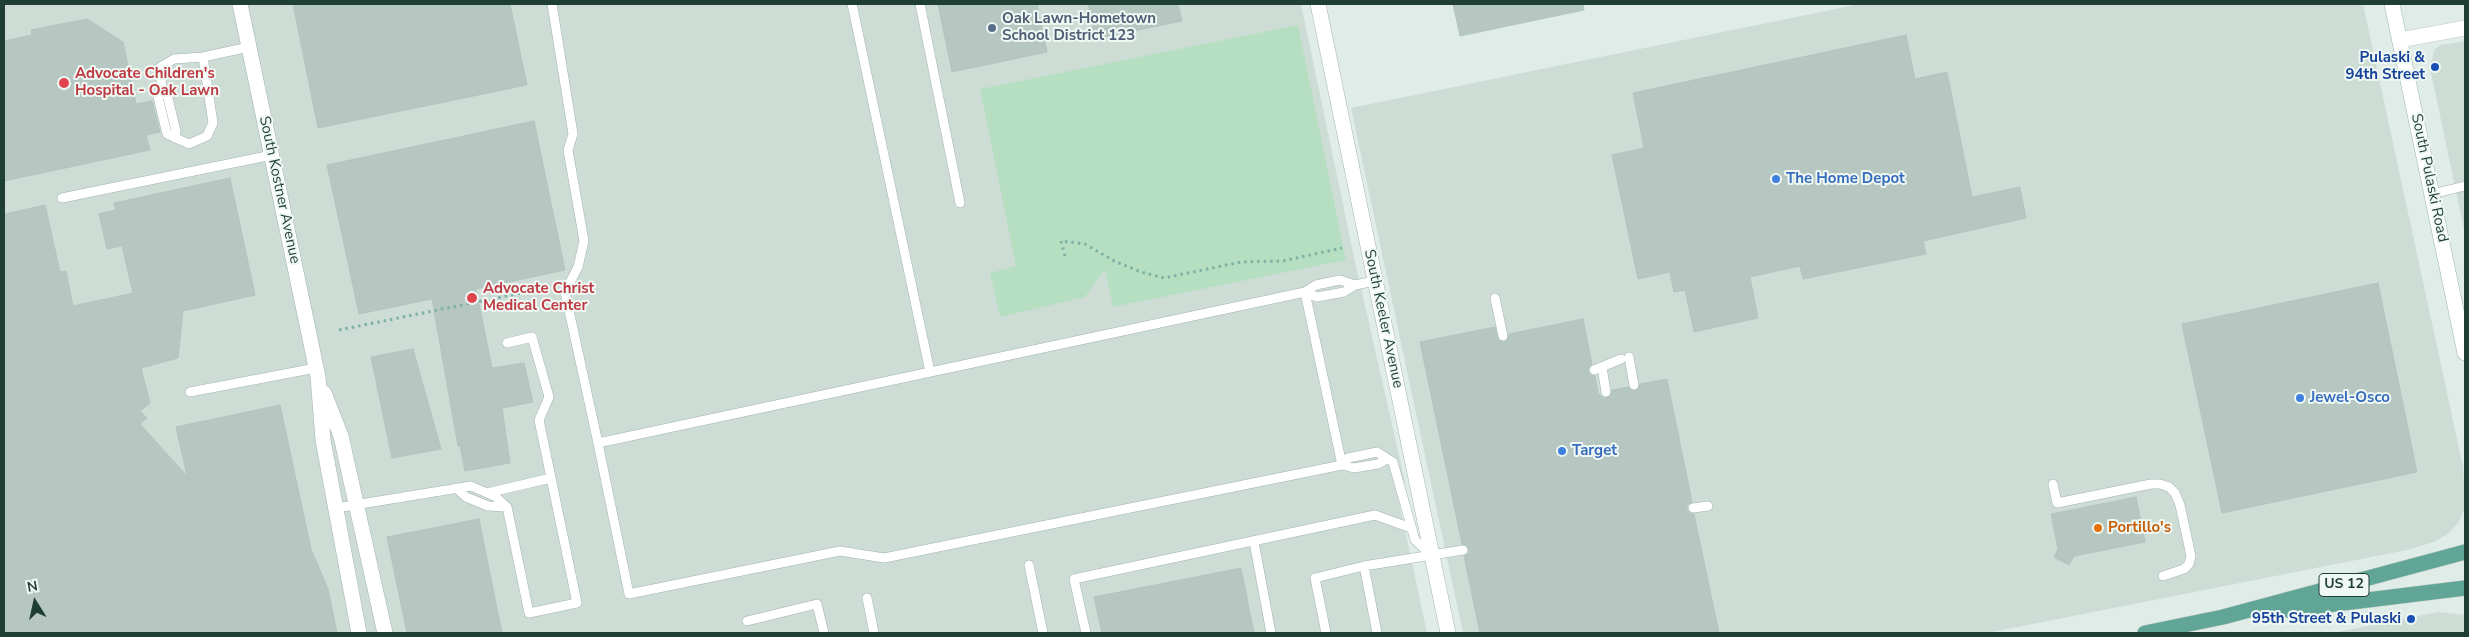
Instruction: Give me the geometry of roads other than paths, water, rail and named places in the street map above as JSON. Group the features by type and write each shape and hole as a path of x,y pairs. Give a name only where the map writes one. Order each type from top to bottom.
{"main road":[{"name":"US 12","path":"2145,633 2223,617 2465,552"},
{"name":"US 12","path":"2223,617 2465,588"}],"street":[{"name":"South Kostner Avenue","path":"240,4 317,373 323,440 359,633"},
{"name":"South Keeler Avenue","path":"1318,4 1432,556 1446,633"},
{"name":"South Pulaski Road","path":"2392,4 2465,353"},
{"path":"2400,40 2465,28"},
{"name":"South Kostner Avenue","path":"317,373 341,436 386,633"}],"lane":[{"path":"552,4 573,134 568,150 584,241 578,267 565,292 629,594 840,551 884,558 1342,465 1354,468 1378,464 1387,459 1393,462 1415,540 1432,556"},
{"path":"852,4 930,372"},
{"path":"920,4 960,202"},
{"path":"203,57 213,123 207,136 189,144 176,138 168,98 162,86 159,68 174,59 203,57 249,47"},
{"path":"62,198 272,155"},
{"path":"2432,194 2465,186"},
{"path":"598,443 1305,292 1317,297 1344,292 1355,285 1375,281"},
{"path":"1305,292 1342,465"},
{"path":"1495,298 1503,336"},
{"path":"336,508 471,486 496,498 507,507 529,613 577,603 539,420 549,397 532,337 507,343"},
{"path":"1606,392 1598,369 1625,358 1634,386"},
{"path":"190,392 317,373"},
{"path":"487,493 551,478"},
{"path":"2053,484 2057,503 2151,484 2170,487 2180,505 2191,556 2189,564 2184,569 2163,576"},
{"path":"456,488 466,497 488,506 507,507"},
{"path":"1693,508 1708,506"},
{"path":"1086,633 1074,579 1375,515 1411,528"},
{"path":"1254,542 1271,633"},
{"path":"1326,633 1315,578 1364,566 1463,550"},
{"path":"1029,565 1042,633"},
{"path":"1364,566 1377,633"},
{"path":"867,598 874,633"},
{"path":"747,621 816,604 824,633"}],"place":[{"name":"Oak Lawn-Hometown School District 123","path":"992,28"},
{"name":"Pulaski & 94th Street","path":"2435,67"},
{"name":"Advocate Children's Hospital - Oak Lawn","path":"64,83"},
{"name":"The Home Depot","path":"1776,179"},
{"name":"Advocate Christ Medical Center","path":"472,298"},
{"name":"Jewel-Osco","path":"2300,398"},
{"name":"Target","path":"1562,451"},
{"name":"Portillo's","path":"2098,528"},
{"name":"95th Street & Pulaski","path":"2411,619"}]}
